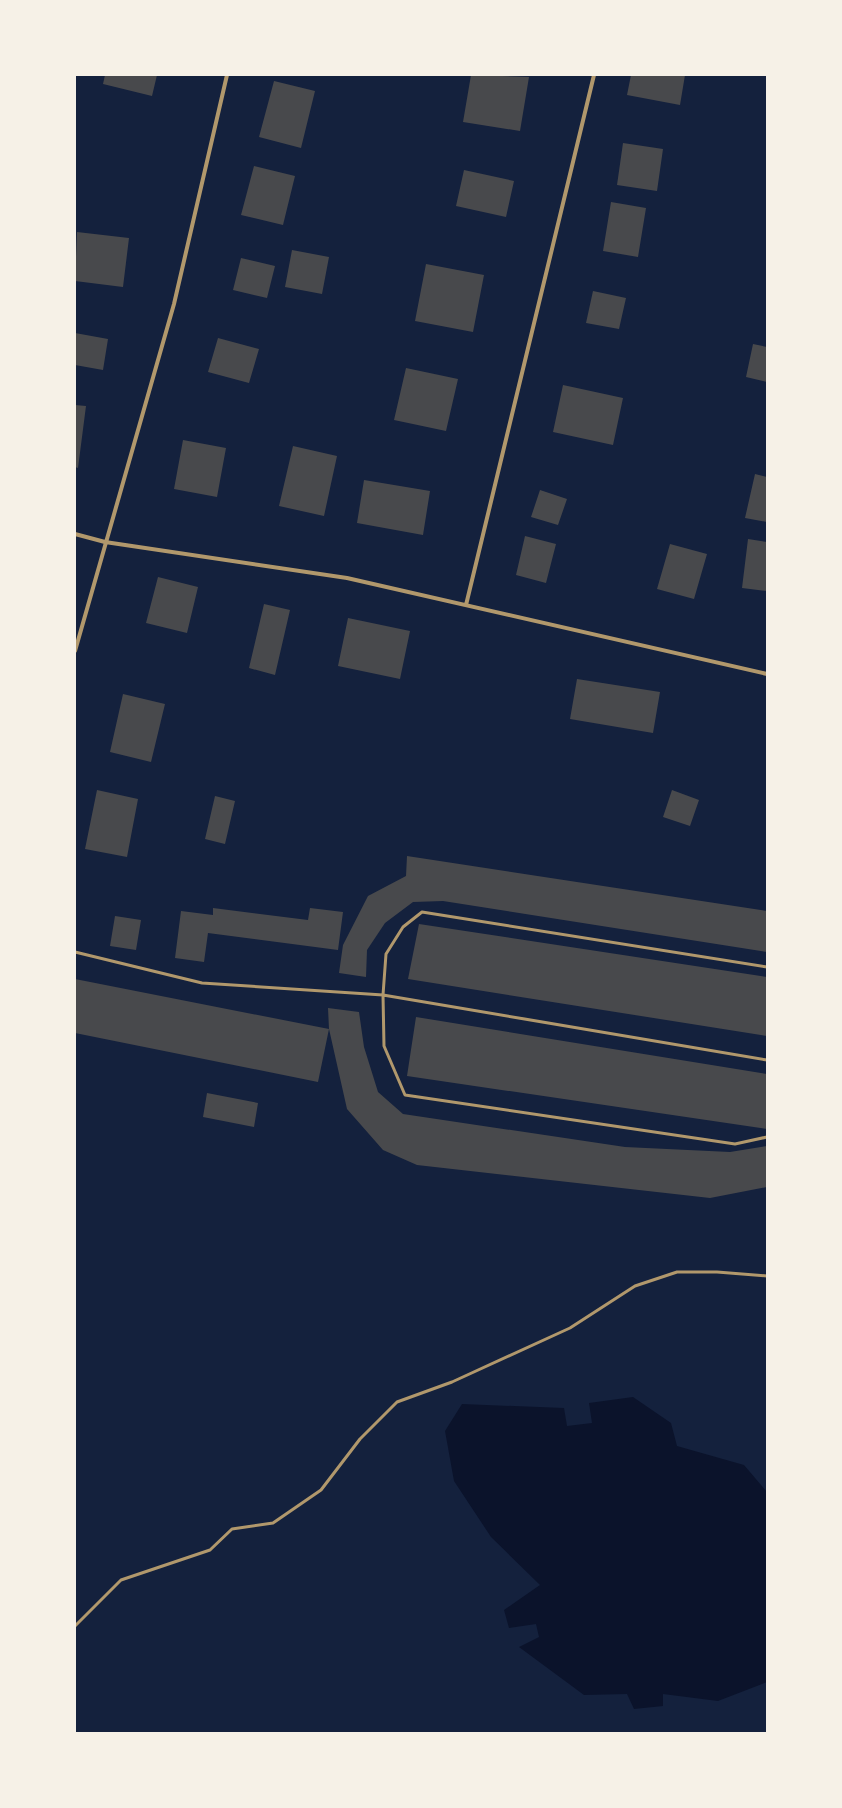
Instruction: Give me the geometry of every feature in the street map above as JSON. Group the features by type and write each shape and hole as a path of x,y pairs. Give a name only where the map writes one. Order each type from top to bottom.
{"street":[{"path":"75,651 104,542 174,304 227,75"},
{"path":"466,605 594,75"},
{"path":"75,534 104,542 347,578 767,674"}],"lane":[{"path":"767,967 422,912 403,926 386,954 383,995 384,1046 405,1095 735,1144 767,1137"},
{"path":"75,952 202,983 383,995 767,1060"},
{"path":"75,1626 121,1580 210,1550 232,1529 273,1523 321,1490 360,1439 397,1402 452,1382 570,1328 635,1286 677,1272 717,1272 767,1276"}],"water":[{"path":"633,1397 671,1423 677,1446 744,1465 767,1492 767,1682 718,1701 663,1694 663,1706 634,1709 627,1694 584,1695 519,1647 539,1637 536,1624 509,1628 504,1610 540,1585 491,1537 454,1481 445,1431 462,1404 564,1408 567,1426 592,1423 589,1403"}],"building":[{"path":"105,75 157,75 152,96 103,84"},
{"path":"471,75 529,77 520,131 463,122"},
{"path":"631,75 685,75 680,105 627,95"},
{"path":"274,81 315,91 301,148 259,137"},
{"path":"623,143 663,149 657,191 617,185"},
{"path":"254,166 295,176 283,225 241,215"},
{"path":"464,170 514,181 506,217 456,206"},
{"path":"611,202 646,208 638,257 603,251"},
{"path":"77,232 129,238 123,287 75,281"},
{"path":"292,250 329,257 322,294 285,287"},
{"path":"241,258 275,266 267,298 233,290"},
{"path":"426,264 484,275 473,332 415,321"},
{"path":"593,291 626,298 619,329 586,323"},
{"path":"75,333 108,339 103,370 75,365"},
{"path":"218,338 259,349 249,383 208,372"},
{"path":"753,344 767,347 767,382 746,377"},
{"path":"406,368 458,379 446,431 394,420"},
{"path":"563,385 623,398 613,445 553,432"},
{"path":"75,405 86,406 78,468 75,467"},
{"path":"183,440 226,448 217,497 174,489"},
{"path":"293,446 337,456 324,516 279,506"},
{"path":"755,474 767,477 767,522 745,518"},
{"path":"364,480 430,491 423,535 357,523"},
{"path":"540,490 567,499 558,525 531,517"},
{"path":"525,536 556,544 546,583 516,575"},
{"path":"748,539 767,542 767,591 742,588"},
{"path":"670,544 707,554 694,599 657,589"},
{"path":"158,577 198,587 187,633 146,623"},
{"path":"264,604 290,610 275,675 249,668"},
{"path":"348,618 410,631 400,679 338,666"},
{"path":"577,679 660,692 653,733 570,719"},
{"path":"123,694 165,704 151,762 110,752"},
{"path":"97,790 138,799 127,857 85,849"},
{"path":"672,790 699,800 690,826 663,817"},
{"path":"215,796 235,801 225,844 205,839"},
{"path":"407,856 767,911 767,952 443,901 413,902 385,923 367,950 366,977 339,973 343,945 368,896 406,876"},
{"path":"213,908 308,920 310,908 343,912 338,950 208,933 204,962 175,958 181,911 213,915"},
{"path":"115,916 141,920 136,950 110,946"},
{"path":"419,924 767,977 767,1036 408,979"},
{"path":"75,979 329,1029 318,1082 75,1033"},
{"path":"328,1008 359,1012 364,1047 378,1092 403,1114 625,1147 730,1152 767,1146 767,1187 710,1198 417,1165 383,1150 347,1109 329,1029"},
{"path":"416,1017 767,1074 767,1129 407,1076"},
{"path":"207,1093 258,1103 254,1127 203,1117"}]}
